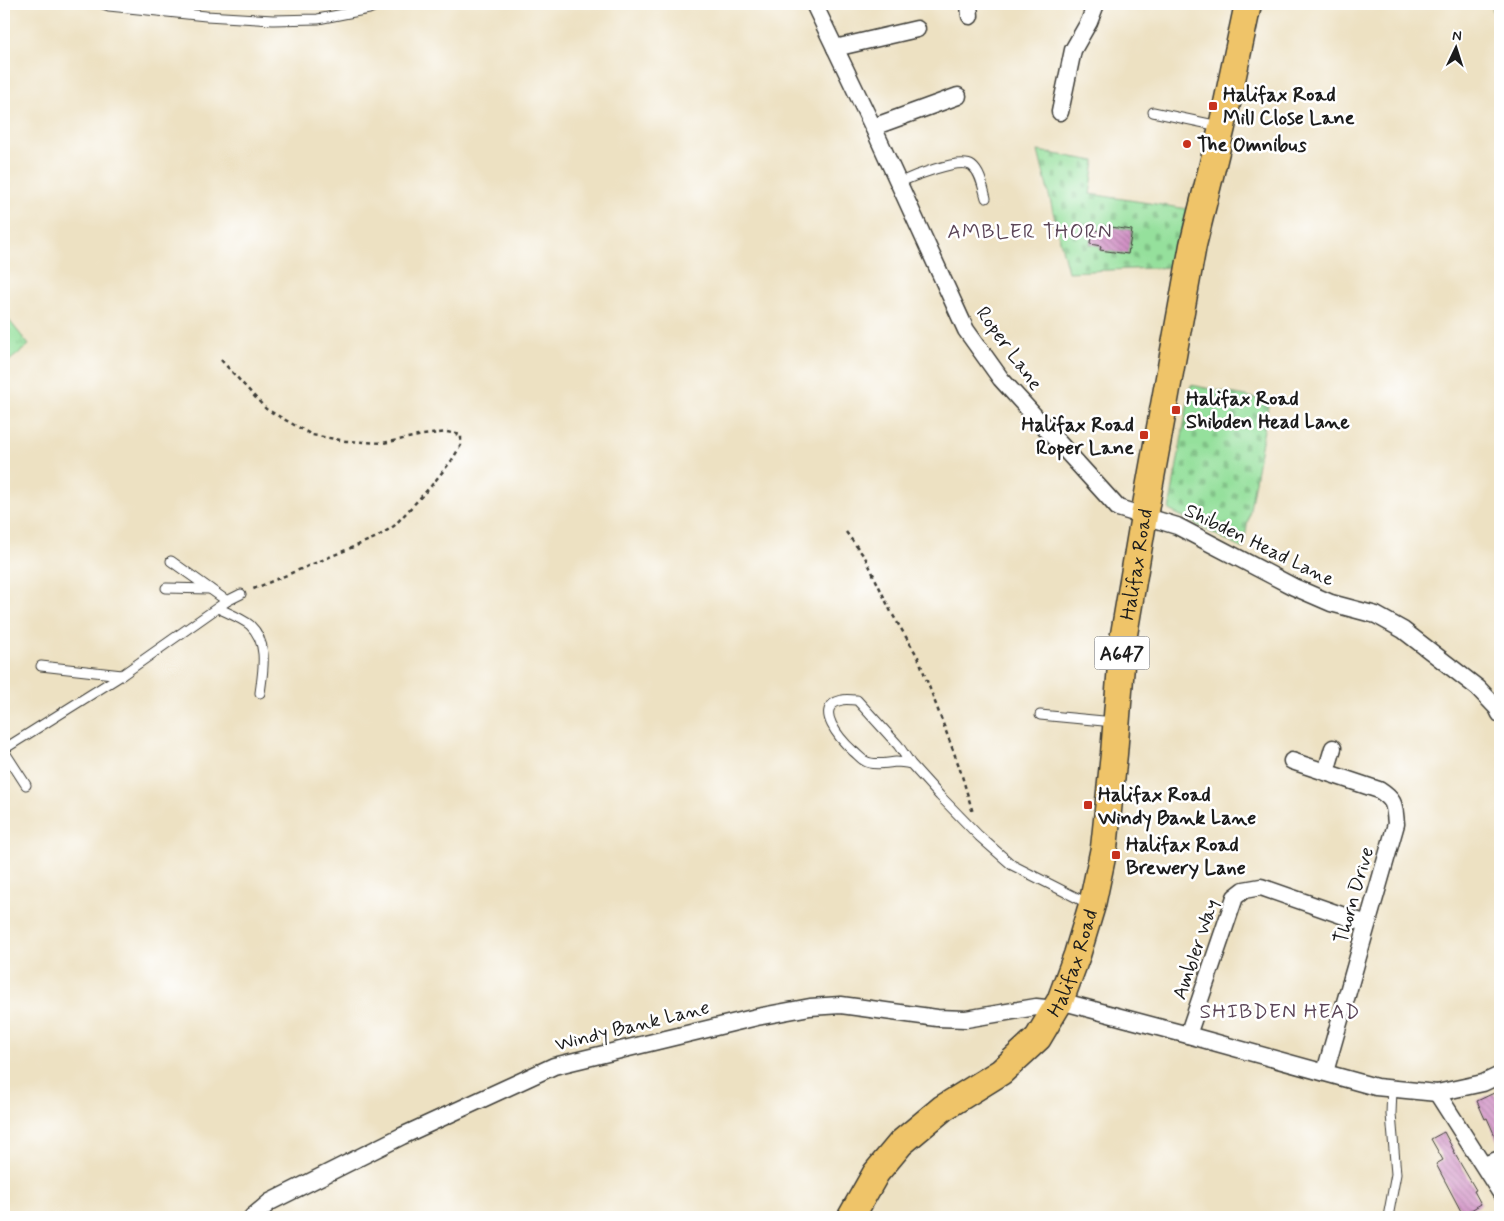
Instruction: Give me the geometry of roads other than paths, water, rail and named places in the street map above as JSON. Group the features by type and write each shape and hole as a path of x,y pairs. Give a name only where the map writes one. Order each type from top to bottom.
{"main road":[{"name":"Halifax Road","path":"851,1217 876,1174 901,1143 943,1108 1001,1072 1038,1038 1057,1005 1077,955 1092,905 1104,848 1123,640 1144,516 1193,245 1222,127 1248,4"}],"street":[{"name":"Roper Lane","path":"814,4 966,330 996,372 1118,508 1144,516"},
{"path":"1060,112 1073,50 1089,22 1096,4"},
{"path":"835,48 917,29"},
{"path":"873,127 958,96"},
{"name":"Shibden Head Lane","path":"1144,516 1177,526 1301,590 1331,603 1376,615 1403,630 1478,688 1497,708 1500,714"},
{"path":"1326,772 1334,748"},
{"name":"Thorn Drive","path":"1292,761 1379,790 1390,797 1394,806 1396,824 1325,1072"},
{"name":"Ambler Way","path":"1188,1035 1235,897 1244,890 1261,887 1367,924"},
{"name":"Windy Bank Lane","path":"252,1217 270,1202 402,1136 554,1066 757,1017 810,1007 841,1005 937,1018 966,1019 1057,1005 1188,1035 1376,1087 1437,1093 1483,1083 1500,1075"},
{"path":"1437,1093 1500,1192"},
{"path":"1484,1165 1500,1159"}],"lane":[{"path":"103,4 206,16 272,20 318,19 369,9 380,4"},
{"path":"1153,112 1222,127"},
{"path":"898,183 923,172 968,164 974,167 977,172 986,198"},
{"path":"171,561 227,601"},
{"path":"166,588 210,589"},
{"path":"26,785 4,750 122,675 227,601 240,594"},
{"path":"218,608 249,624 258,634 263,649 260,693"},
{"path":"41,666 122,675"},
{"path":"911,764 865,762 834,731 829,718 829,710 833,703 842,700 857,700 898,745 911,764 940,796 979,836 1012,865 1092,905"},
{"path":"1040,715 1117,722"},
{"path":"1388,1217 1396,1174 1390,1114 1392,1089"}],"place":[{"name":"Halifax Road Mill Close Lane","path":"1213,106"},
{"name":"The Omnibus","path":"1187,144"},
{"name":"Halifax Road Shibden Head Lane","path":"1176,410"},
{"name":"Halifax Road Roper Lane","path":"1144,435"},
{"name":"Halifax Road Windy Bank Lane","path":"1088,805"},
{"name":"Halifax Road Brewery Lane","path":"1116,855"}],"district":[{"name":"AMBLER THORN","path":"1030,231"},
{"name":"SHIBDEN HEAD","path":"1280,1011"}]}
